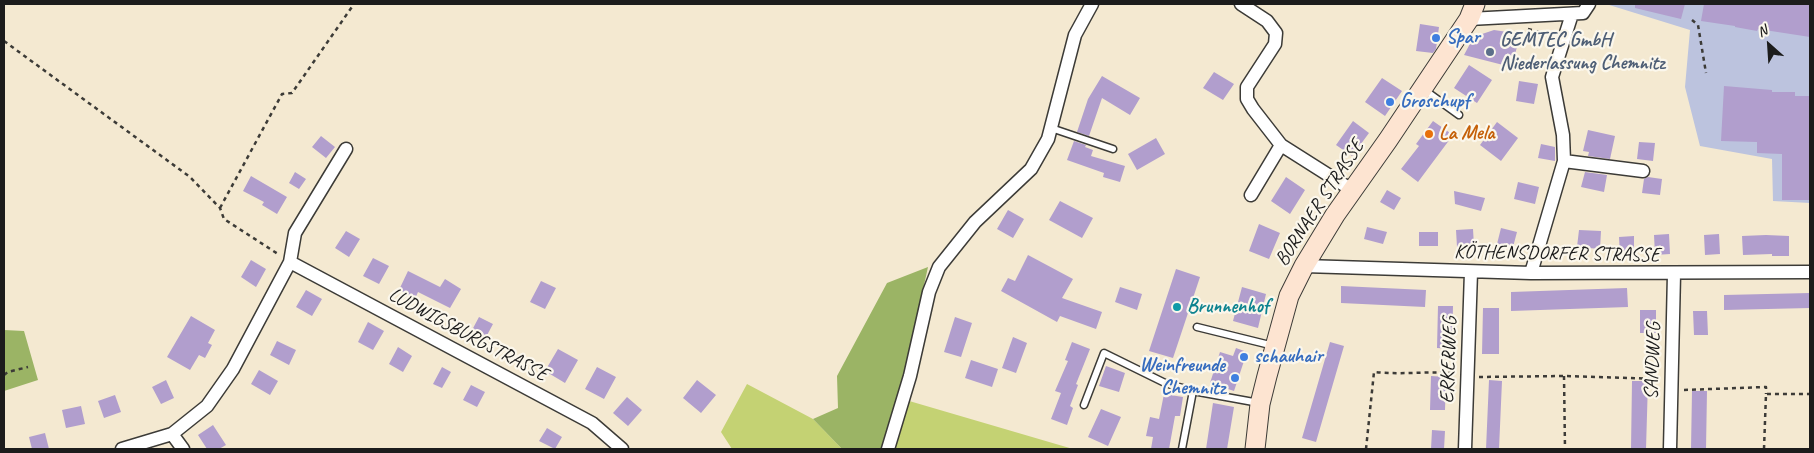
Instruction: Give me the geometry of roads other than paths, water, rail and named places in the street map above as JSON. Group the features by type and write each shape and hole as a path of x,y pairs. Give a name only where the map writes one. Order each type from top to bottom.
{"main road":[{"name":"BORNAER STRASSE","path":"1255,449 1260,404 1289,296 1304,266 1335,215 1422,89 1472,11"}],"street":[{"path":"888,449 910,376 929,292 939,267 975,222 1031,169 1048,140 1075,35 1092,4"},
{"path":"1241,4 1267,21 1276,33 1275,44 1247,87 1247,99 1281,145 1352,190"},
{"path":"1472,11 1572,14 1583,13 1589,4"},
{"path":"1531,273 1564,161 1563,136 1552,77 1572,14"},
{"path":"1251,195 1281,145"},
{"path":"122,449 172,434 207,406 234,369 290,262 294,233 346,149"},
{"path":"1564,161 1643,171"},
{"name":"LUDWIGSBURGSTRASSE","path":"290,262 592,423 622,449"},
{"name":"KÖTHENSDORFER STRASSE","path":"1304,266 1531,273 1674,274 1810,272"},
{"name":"ERKERWEG","path":"1465,449 1470,272"},
{"name":"SANDWEG","path":"1670,449 1674,274"},
{"path":"172,434 183,449"}],"lane":[{"path":"1422,89 1459,115"},
{"path":"1051,128 1113,149"},
{"path":"1197,327 1275,346"},
{"path":"1084,405 1104,353 1166,383 1193,391 1260,404"},
{"path":"1182,449 1193,391"}],"place":[{"name":"Spar","path":"1436,38"},
{"name":"GEMTEC GmbH Niederlassung Chemnitz","path":"1490,52"},
{"name":"Groschupf","path":"1390,102"},
{"name":"La Mela","path":"1429,134"},
{"name":"Brunnenhof","path":"1177,307"},
{"name":"schauhair","path":"1244,357"},
{"name":"Weinfreunde Chemnitz","path":"1235,378"}]}
